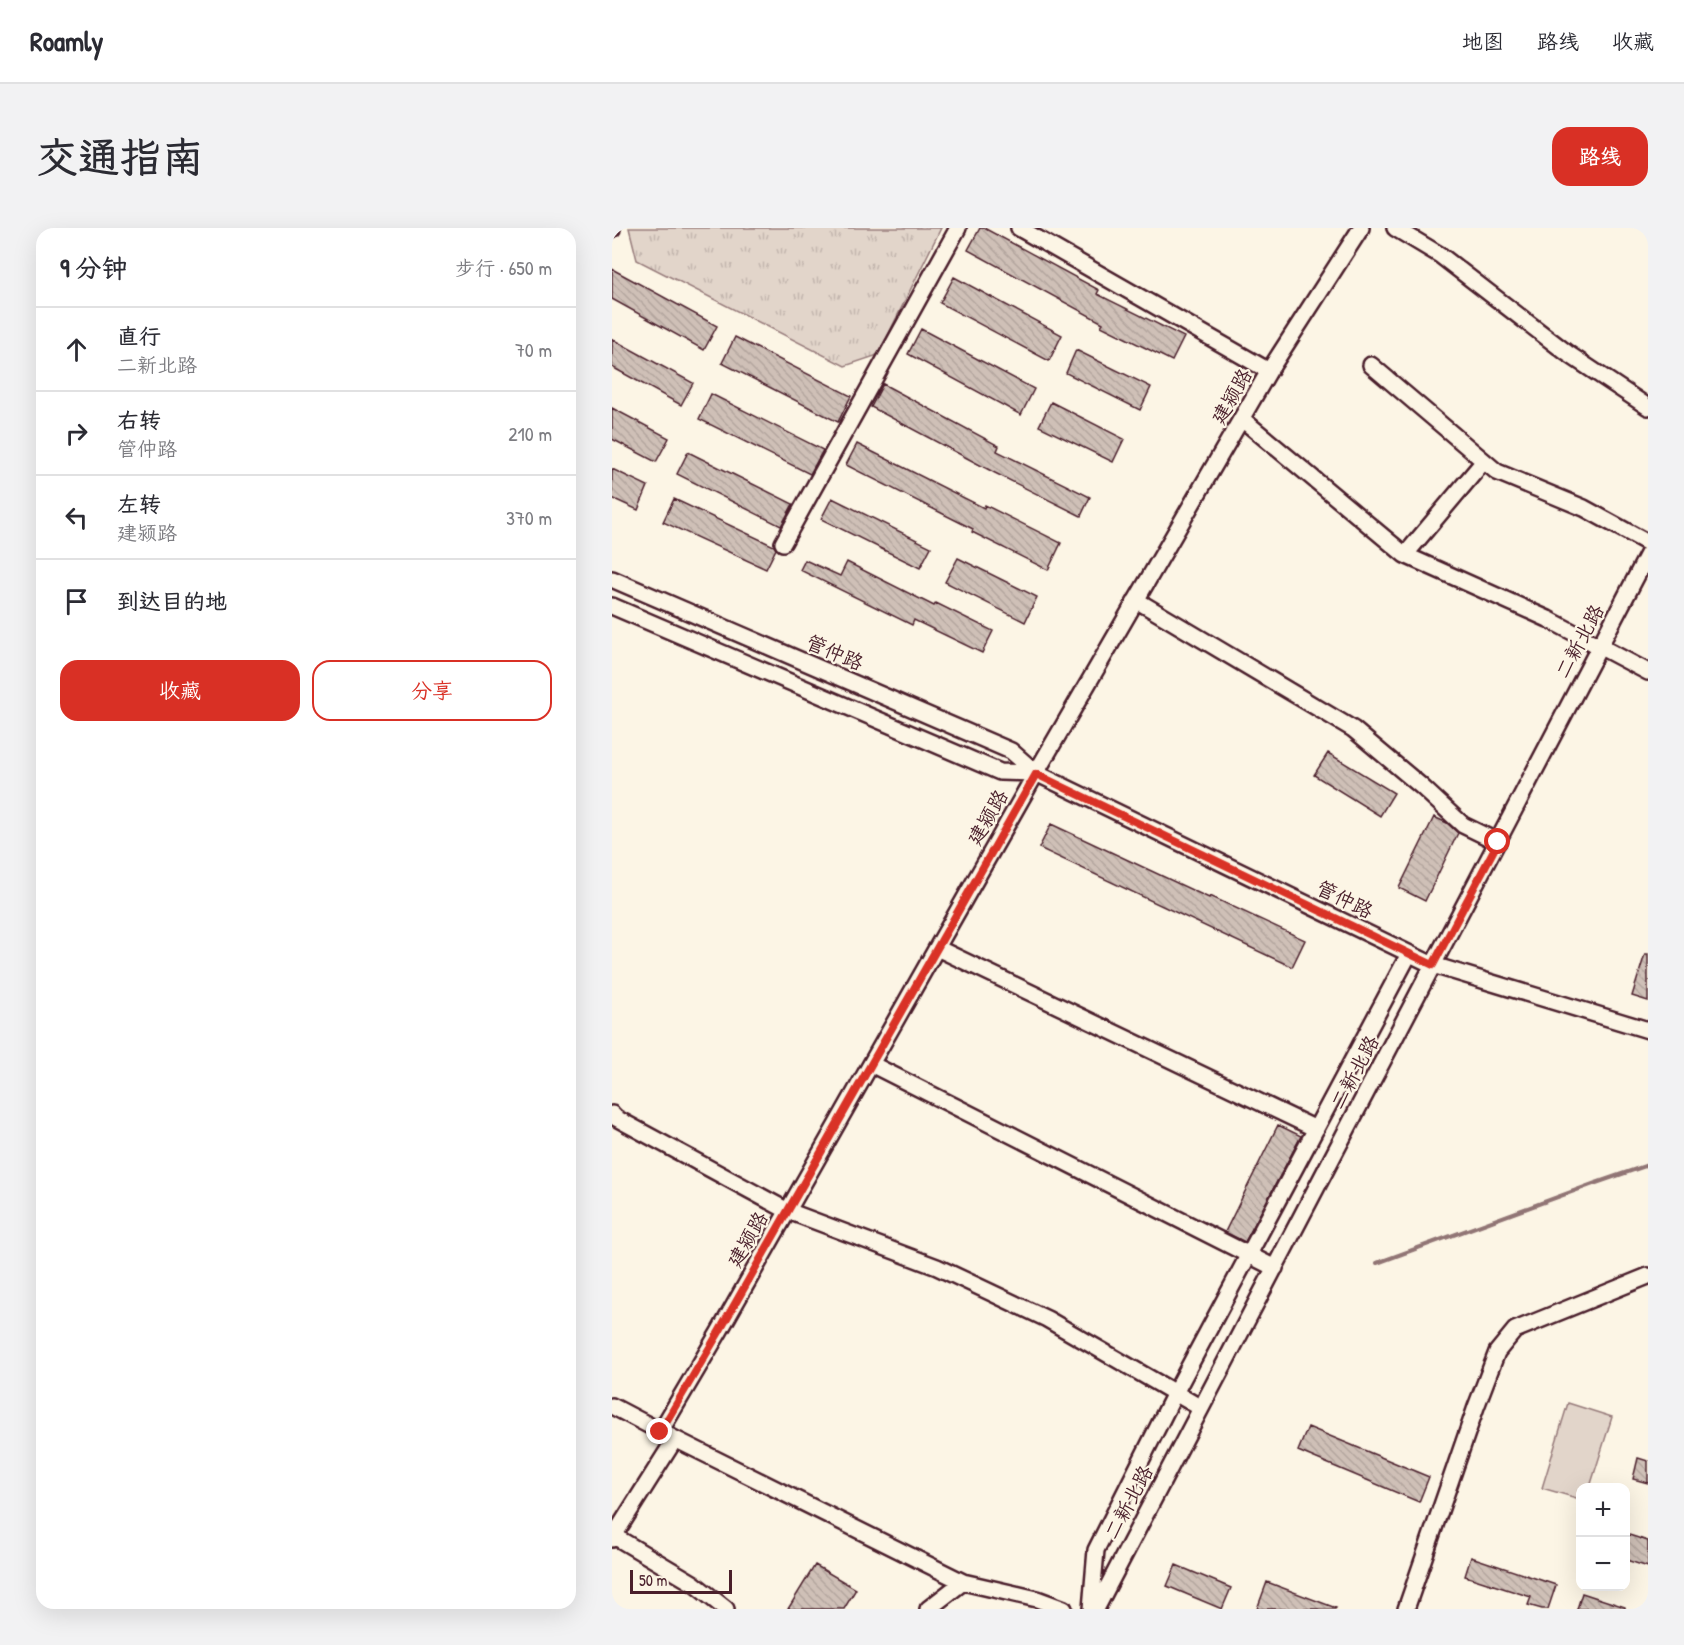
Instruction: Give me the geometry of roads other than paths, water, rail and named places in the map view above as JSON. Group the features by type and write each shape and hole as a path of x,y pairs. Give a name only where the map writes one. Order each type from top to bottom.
{"street":[{"path":"783,543 958,228"},
{"path":"1019,228 1269,371"},
{"name":"建颍路","path":"660,1432 1269,371 1361,228"},
{"path":"1395,228 1440,255 1567,353 1648,407"},
{"path":"1371,365 1497,472 1584,508 1648,543"},
{"path":"1242,419 1405,555 1548,619 1648,672"},
{"path":"1405,555 1484,461"},
{"name":"二新北路","path":"1094,1609 1648,554"},
{"name":"管仲路","path":"612,579 1011,751 1036,774 1433,965 1648,1030"},
{"path":"1137,600 1353,729 1463,825 1498,842"},
{"name":"管仲路","path":"612,606 1000,772 1036,774"},
{"path":"937,948 1316,1128"},
{"path":"1094,1609 1096,1550 1175,1393 1409,954"},
{"path":"871,1065 1275,1268"},
{"path":"613,1120 788,1211 937,1266 1047,1319 1201,1408"},
{"path":"1406,1609 1497,1352 1515,1330 1648,1276"},
{"path":"612,1406 963,1582 1037,1599 1064,1609"},
{"path":"675,1439 613,1538 693,1583 726,1609"},
{"path":"927,1609 963,1582"}],"waterway":[{"path":"1377,1263 1648,1165"}]}
